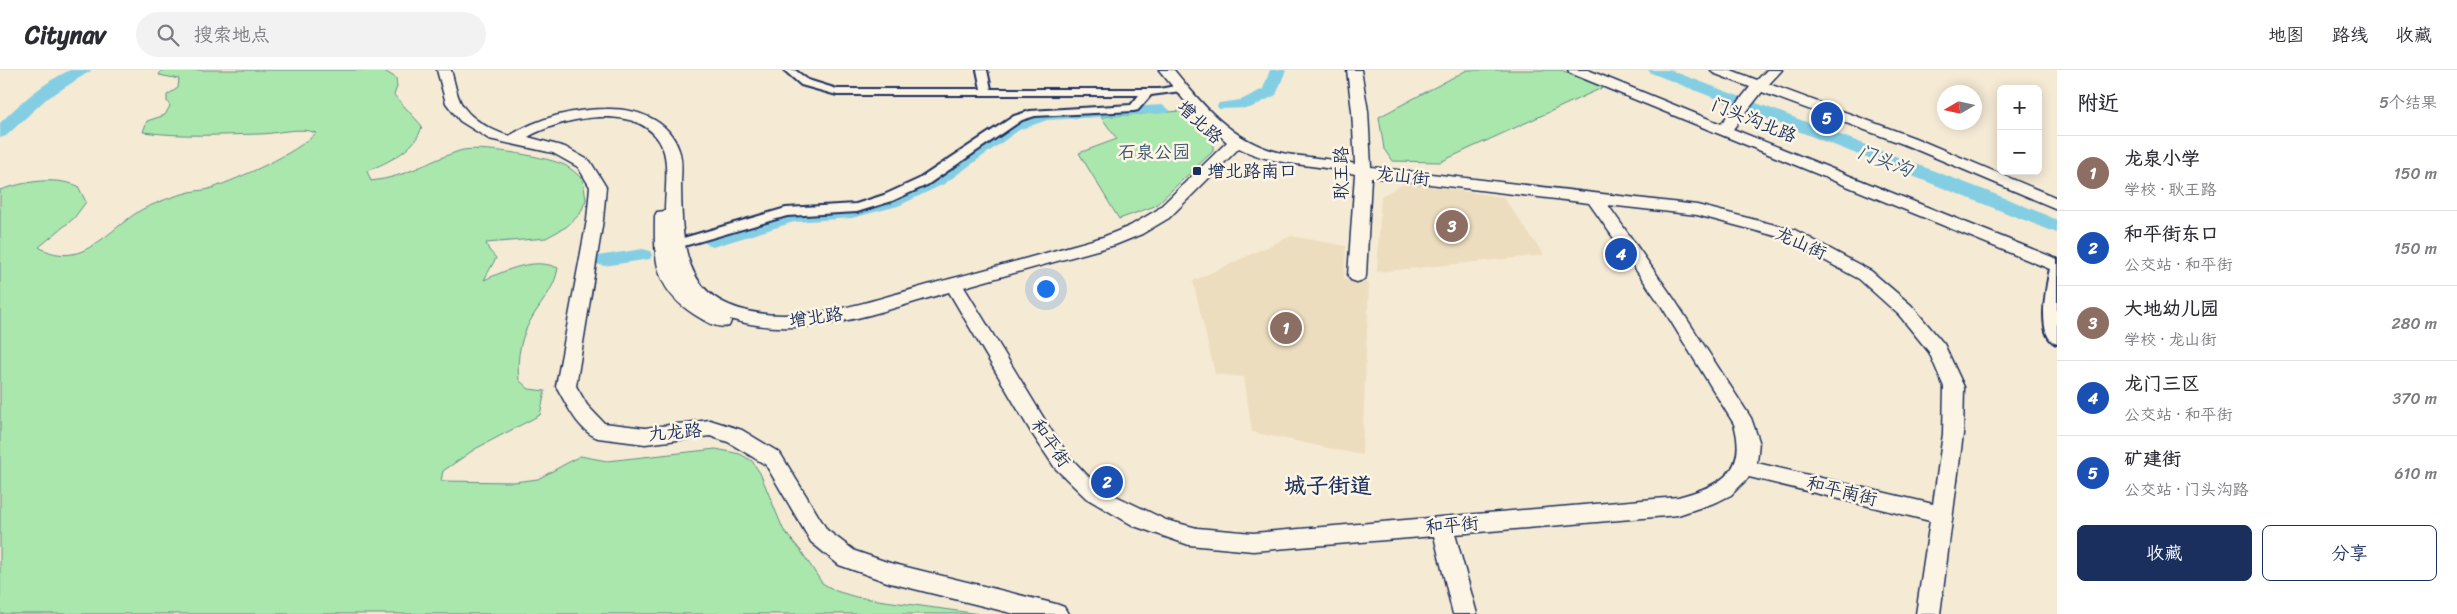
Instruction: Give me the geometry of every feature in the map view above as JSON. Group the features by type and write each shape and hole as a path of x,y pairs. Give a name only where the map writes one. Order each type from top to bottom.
{"street":[{"name":"九龙路","path":"444,70 453,103 465,118 494,136 521,140 559,150 584,164 592,174 598,187 595,220 566,386 580,410 598,430 644,436 710,428 735,436 773,459 819,536 847,558 890,573 1056,614"},
{"name":"九龙路","path":"456,70 463,97 470,110 521,140"},
{"path":"789,70 803,82 819,89 837,92 1147,92 1175,89"},
{"path":"982,70 988,93"},
{"name":"增北路","path":"1154,70 1175,89"},
{"name":"增北路","path":"521,140 541,125 571,118 612,113 641,117 660,130 669,142 672,151 678,254 690,287 716,306 739,316 776,322 816,320 956,289 1112,251 1145,238 1174,220 1238,148 1180,104 1166,70"},
{"name":"耿王路","path":"1354,70 1360,111 1363,171 1357,276"},
{"name":"门头沟北路","path":"1575,70 1729,124 2057,265"},
{"path":"1718,70 1764,81 1916,135 1997,169"},
{"path":"1739,70 2057,204"},
{"path":"1729,124 1764,81"},
{"path":"677,244 786,212 857,208 888,198 924,182 1018,118 1034,113 1134,108 1147,92"},
{"name":"增北路","path":"521,140 565,126 614,120 650,135 659,150 665,267 679,292 698,310 720,321 756,330 797,333 842,326 956,289"},
{"name":"龙山街","path":"1238,148 1276,164 1303,169 1346,174 1363,171 1697,210 1789,234 1865,276 1905,310 1937,349 1954,387 1953,434 1940,515 1928,614"},
{"path":"2010,175 2057,195"},
{"name":"和平街","path":"956,289 1052,448 1071,472 1083,483 1136,516 1187,535 1221,541 1253,542 1678,506 1707,499 1728,486 1744,468 1751,448 1750,436 1744,423 1668,303 1595,199"},
{"path":"2057,265 2050,316 2057,339"},
{"name":"和平南街","path":"1744,468 1940,515"},
{"path":"1442,526 1465,614"}],"shaded area":[{"path":"1406,183 1503,197 1544,255 1377,272 1381,196"},
{"path":"1291,236 1346,246 1344,279 1369,283 1362,455 1252,432 1244,377 1215,374 1193,281"}],"green space":[{"path":"162,70 383,70 396,78 397,87 394,95 422,126 414,142 400,154 367,171 371,181 406,173 459,151 480,149 510,152 553,161 568,167 583,180 586,200 580,214 566,227 546,238 486,243 496,258 484,280 511,269 530,264 549,265 558,268 545,299 525,331 519,355 519,380 529,389 545,391 540,415 475,449 443,471 441,481 514,482 538,479 580,456 607,461 716,449 740,454 752,461 760,473 783,529 801,551 822,583 836,591 856,597 979,614 0,614 0,190 39,181 59,181 78,186 86,202 74,218 39,247 55,254 72,254 90,247 143,209 172,197 209,189 237,178 282,157 296,149 316,133 303,130 266,134 201,135 143,132 147,121 165,115 170,106 167,101 167,95 178,88 179,79 159,75"},
{"path":"1467,70 1561,70 1604,87 1440,162 1392,161 1384,149 1379,117"},
{"name":"石泉公园","path":"1181,111 1213,142 1213,151 1155,206 1119,219 1079,153 1117,139 1101,117"}],"waterway":[{"path":"0,133 50,88 73,74 84,70"},
{"path":"1225,106 1244,105 1270,92 1278,70"},
{"name":"门头沟","path":"1656,70 2007,205 2057,227"},
{"path":"713,241 793,216 852,212 892,202 938,180 1013,127 1045,115 1162,110"},
{"path":"604,260 643,255"}],"place":[{"name":"矿建街","path":"1827,118"},
{"name":"增北路南口","path":"1197,171"},
{"name":"大地幼儿园","path":"1452,226"},
{"name":"龙门三区","path":"1621,254"},
{"name":"龙泉小学","path":"1286,328"},
{"name":"和平街东口","path":"1107,482"}],"district":[{"name":"城子街道","path":"1328,485"}]}
